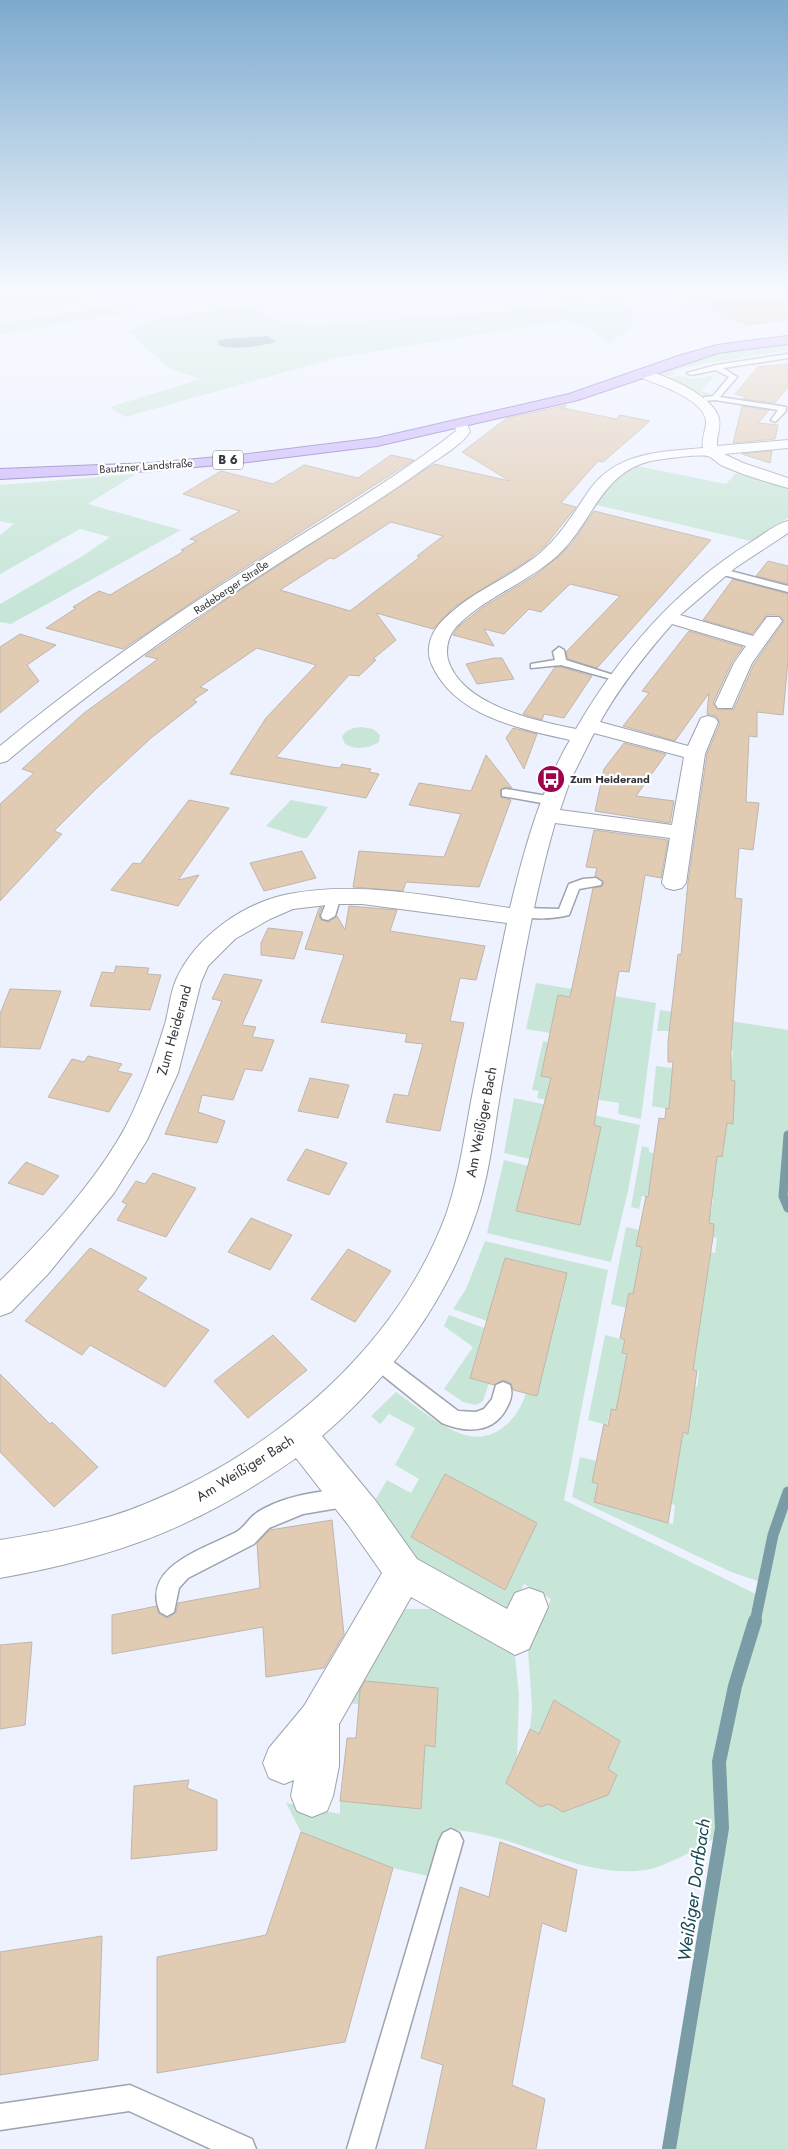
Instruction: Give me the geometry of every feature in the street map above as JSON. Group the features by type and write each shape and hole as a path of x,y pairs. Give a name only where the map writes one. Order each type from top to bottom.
{"main road":[{"name":"Bautzner Landstraße","path":"0,474 151,467 292,454 462,427 587,392"}],"street":[{"path":"683,392 698,401 710,413 713,422 709,444 713,452 731,462 788,483"},
{"name":"Radeberger Straße","path":"0,757 90,684 254,572 386,489 441,450 463,432 462,427"},
{"path":"695,754 585,731 532,725 498,712 465,695 448,682 438,656 438,638 455,617 533,567 556,548 581,516 597,487 613,470 635,460 650,457 788,444"},
{"name":"Am Weißiger Bach","path":"0,1559 94,1540 150,1521 206,1494 255,1465 299,1434 370,1369 377,1360 410,1316 435,1273 457,1227 472,1173 522,914 550,808 585,731 618,678 667,617 719,571 788,526"},
{"path":"667,617 757,643"},
{"path":"725,704 743,662 774,622"},
{"path":"674,883 695,754 708,722"},
{"path":"550,808 682,833"},
{"name":"Zum Heiderand","path":"0,1302 37,1266 103,1185 136,1132 164,1073 180,1021 188,982 198,962 226,933 261,913 289,902 331,906 362,896 522,914"},
{"path":"299,1434 350,1498 404,1572 515,1635 529,1607"},
{"path":"284,1763 318,1720 404,1572"},
{"path":"312,1796 318,1766 318,1720"}],"lane":[{"path":"715,398 720,392"},
{"path":"698,401 715,398 746,406 783,409 775,420"},
{"path":"719,571 788,589"},
{"path":"559,650 561,662"},
{"path":"535,666 561,662 618,678"},
{"path":"506,793 550,808"},
{"path":"522,914 559,914 566,909 574,887 583,882 596,882"},
{"path":"377,1360 449,1417 459,1421 470,1423 490,1417 502,1401 503,1391"},
{"path":"167,1604 169,1584 181,1571 247,1537 262,1522 281,1511 303,1504 350,1498"},
{"path":"361,2149 451,1841"},
{"path":"0,2117 130,2098 242,2149"}],"green space":[{"path":"158,392 213,392 125,417 110,407"},
{"path":"698,392 711,393 706,396"},
{"path":"632,465 726,484 738,471 767,479 788,490 788,518 751,541 597,505 605,486"},
{"path":"136,474 88,504 181,530 11,624 0,622 0,604 86,554 110,537 80,529 0,574 0,535 14,524 0,521 0,485"},
{"path":"353,728 373,729 380,735 379,742 362,748 345,744 342,737 346,732"},
{"path":"291,800 328,807 307,838 266,826"},
{"path":"536,983 656,1003 641,1119 618,1114 619,1103 581,1097 579,1106 537,1098 539,1091 532,1090 543,1041 548,1042 541,1076 600,1086 613,1004 558,995 550,1033 526,1029"},
{"path":"660,1010 788,1030 788,2149 665,2149 718,1836 663,1865 645,1870 620,1871 595,1868 571,1862 476,1833 451,1830 432,1877 393,1868 301,1832 286,1803 340,1814 340,1801 421,1809 425,1745 434,1747 438,1688 361,1681 359,1704 340,1703 398,1609 431,1609 476,1630 515,1655 519,1695 517,1759 549,1804 564,1812 608,1795 617,1775 608,1769 619,1741 554,1701 539,1734 530,1729 532,1707 528,1651 551,1599 524,1584 508,1617 420,1566 374,1502 387,1480 411,1493 419,1479 395,1465 415,1428 389,1414 380,1424 371,1416 396,1392 444,1426 473,1437 494,1433 503,1428 517,1412 526,1393 537,1396 566,1273 505,1258 487,1321 453,1309 466,1289 485,1241 608,1270 564,1500 758,1595 758,1581 731,1572 572,1497 580,1457 596,1461 592,1482 598,1484 594,1502 673,1524 675,1505 668,1503 674,1464 678,1464 683,1432 688,1433 691,1415 619,1395 616,1410 610,1409 607,1425 588,1420 605,1335 625,1340 622,1353 627,1354 624,1369 697,1387 699,1371 693,1370 695,1355 634,1294 629,1293 626,1308 611,1304 626,1227 639,1230 636,1245 643,1247 641,1260 707,1277 710,1262 704,1261 705,1251 715,1253 717,1238 712,1237 705,1222 706,1212 711,1213 713,1199 650,1184 647,1197 642,1196 639,1209 631,1207 642,1146 649,1148 649,1152 654,1153 652,1165 714,1178 716,1166 712,1155 722,1157 724,1144 720,1133 726,1134 727,1123 732,1124 734,1112 673,1110 652,1106 656,1066 672,1068 672,1071 734,1091 735,1081 730,1080 728,1061 732,1061 733,1051 672,1031 657,1031","holes":["445,1475 537,1523 505,1590 411,1537"]},
{"path":"514,1098 640,1125 628,1191 611,1262 487,1233 504,1160 528,1166 516,1211 580,1225 601,1127 542,1114 530,1159 504,1153"},
{"path":"449,1315 484,1328 470,1378 489,1383 483,1401 476,1405 463,1402 444,1389 473,1347 444,1326"}],"building":[{"path":"736,392 784,392 775,403 744,399 744,396 735,394"},
{"path":"567,405 563,408 616,419 620,415 650,421 603,462 598,461 561,503 576,507 545,546 527,561 454,607 433,629 376,613 396,640 373,659 376,660 359,676 349,675 276,757 331,767 340,768 342,764 371,769 369,772 379,774 366,798 230,774 266,718 316,665 257,648 200,687 208,690 193,700 197,702 151,738 96,789 54,831 62,834 0,901 0,804 34,773 22,769 84,713 158,659 145,656 231,596 434,464 510,481 462,452 507,418","holes":["391,522 443,536 417,556 420,557 350,611 280,590 330,558 334,559"]},
{"path":"742,406 769,410 758,423 778,425 775,439 733,443"},
{"path":"772,451 770,463 742,454"},
{"path":"391,455 414,460 216,586 123,649 46,628 76,608 73,607 99,591 110,595 184,551 181,550 197,541 190,539 240,511 183,494 221,471 273,484 304,465 358,478"},
{"path":"594,511 711,540 597,668 568,659 566,652 620,596 570,584 541,612 529,609 504,634 484,629 494,646 453,635 459,626 483,607 534,576 558,557 571,544"},
{"path":"768,561 788,566 788,584 756,576"},
{"path":"733,579 788,594 788,660 783,715 757,712 757,737 749,736 746,802 759,803 753,850 739,848 735,898 742,899 731,1050 731,1080 735,1081 733,1124 727,1123 722,1157 717,1156 709,1223 714,1224 713,1237 693,1370 697,1371 688,1434 683,1432 668,1523 594,1502 598,1484 592,1482 604,1424 608,1426 611,1409 616,1410 627,1354 622,1353 625,1340 620,1338 629,1293 633,1294 642,1247 636,1246 646,1196 648,1197 659,1118 665,1119 666,1108 669,1109 673,1062 668,1062 668,1042 678,954 681,955 688,882 707,754 720,723 716,716 707,714 709,693 675,741 623,726 649,693 642,691 689,631 743,647 732,662 713,703 718,710 734,709 754,664 784,621 779,615 767,615 752,634 703,620"},
{"path":"20,634 56,645 27,665 39,681 0,713 0,647"},
{"path":"502,658 514,679 477,684 466,664"},
{"path":"555,667 592,676 564,718 544,714 542,720 523,714"},
{"path":"513,728 537,734 524,769 506,738"},
{"path":"624,743 666,754 636,796 674,801 670,823 595,811 604,769"},
{"path":"486,755 512,788 506,787 500,790 501,797 511,800 479,887 406,882 403,891 353,887 359,851 444,857 461,814 409,805 419,783 471,791"},
{"path":"189,800 229,808 178,880 199,875 178,906 111,890 133,863 140,864"},
{"path":"594,830 668,840 661,878 645,875 629,972 619,971 594,1125 601,1127 580,1225 516,1211 551,1078 541,1076 558,995 570,997 593,888 601,887 604,883 595,876 597,868 586,867"},
{"path":"302,851 316,878 264,891 250,863"},
{"path":"349,906 397,910 390,931 485,946 476,980 460,978 450,1021 464,1023 440,1131 386,1122 394,1094 408,1096 423,1044 405,1042 407,1034 321,1022 344,955 305,949 319,908 322,907 319,915 321,920 329,922 337,916 345,930"},
{"path":"268,928 303,932 294,959 261,955 261,943"},
{"path":"116,966 149,968 147,974 161,975 150,1010 90,1006 102,972 114,973"},
{"path":"224,974 262,980 242,1025 256,1027 252,1037 274,1040 262,1071 245,1069 233,1100 202,1095 198,1112 225,1121 217,1143 165,1134 222,1001 212,999"},
{"path":"10,989 61,991 40,1049 0,1047 0,1014"},
{"path":"88,1056 122,1064 117,1071 132,1074 109,1112 48,1097 72,1059 84,1062"},
{"path":"310,1078 349,1085 338,1118 298,1111"},
{"path":"306,1149 347,1163 329,1195 287,1180"},
{"path":"26,1162 59,1176 43,1195 8,1183"},
{"path":"153,1173 196,1188 166,1237 117,1220 127,1204 122,1202 136,1181 145,1184"},
{"path":"251,1218 292,1235 270,1270 228,1252"},
{"path":"90,1248 147,1278 137,1290 209,1330 165,1387 90,1345 82,1355 25,1321"},
{"path":"348,1249 391,1271 355,1322 311,1299"},
{"path":"505,1258 567,1273 537,1396 513,1390 511,1383 504,1380 494,1385 470,1378"},
{"path":"273,1335 307,1370 248,1418 214,1381"},
{"path":"0,1374 50,1424 52,1422 98,1467 54,1507 0,1452"},
{"path":"445,1474 537,1523 505,1590 411,1537"},
{"path":"332,1520 344,1634 324,1668 266,1677 263,1627 112,1654 112,1615 157,1606 159,1614 168,1618 176,1612 178,1603 260,1588 257,1543 270,1530"},
{"path":"32,1642 25,1725 0,1729 0,1645"},
{"path":"365,1681 438,1688 435,1747 425,1745 421,1809 340,1801 347,1738 356,1738 360,1690"},
{"path":"554,1700 620,1741 608,1769 617,1775 608,1795 563,1812 549,1804 540,1807 506,1783 530,1729 539,1734"},
{"path":"189,1780 187,1788 217,1800 217,1850 131,1859 134,1786"},
{"path":"301,1832 393,1868 345,2042 157,2073 157,1957 266,1935"},
{"path":"500,1842 577,1870 566,1932 542,1923 512,2085 545,2099 536,2149 425,2149 443,2065 421,2058 460,1887 489,1897"},
{"path":"102,1936 98,2060 0,2075 0,1952"}],"waterway":[{"name":"Weißiger Dorfbach","path":"788,1135 783,1196 788,1208"},
{"name":"Weißiger Dorfbach","path":"755,1622 773,1535 788,1492"},
{"name":"Weißiger Dorfbach","path":"669,2149 722,1828 719,1762 735,1686 755,1621"}],"place":[{"name":"Zum Heiderand","path":"551,779"}]}
